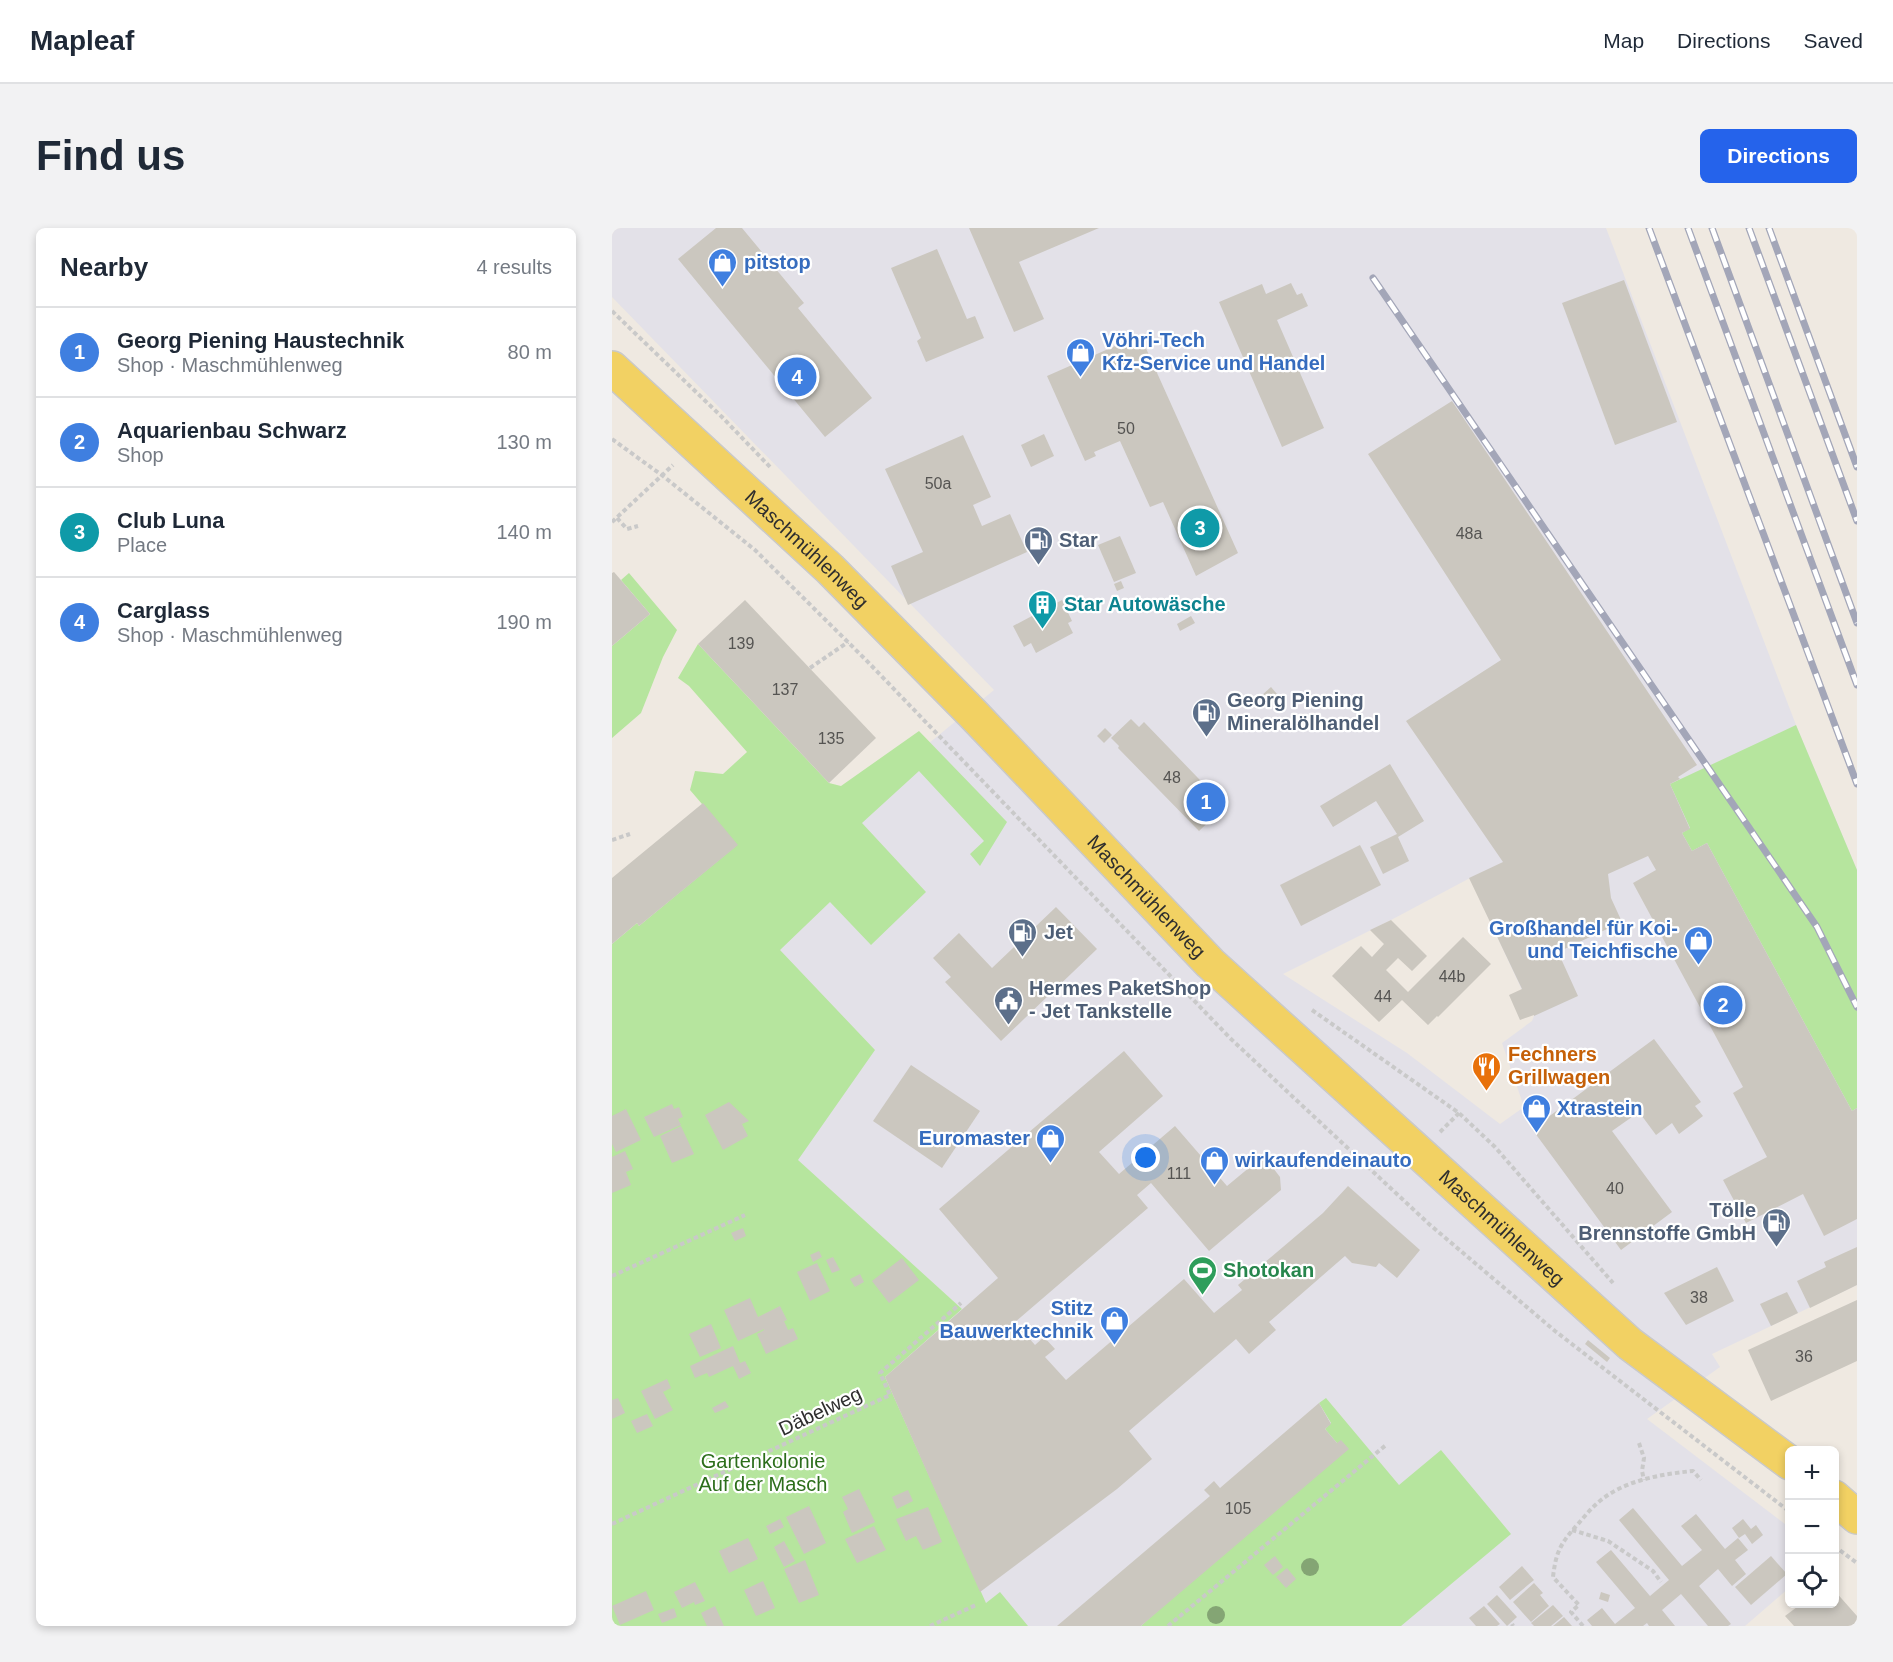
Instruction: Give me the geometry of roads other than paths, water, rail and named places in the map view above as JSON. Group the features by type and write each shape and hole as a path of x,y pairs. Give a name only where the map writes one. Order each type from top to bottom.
{"main road":[{"name":"Maschmühlenweg","path":"612,368 830,569 934,673 1210,963 1630,1344 1785,1459"},
{"path":"1837,1500 1857,1517"}],"railway":[{"path":"1649,228 1857,784"},
{"path":"1688,228 1857,685"},
{"path":"1712,228 1857,623"},
{"path":"1749,228 1857,521"},
{"path":"1769,228 1857,467"},
{"path":"1373,278 1817,927 1857,1007"}],"place":[{"name":"pitstop","path":"723,288"},
{"name":"Carglass","path":"797,377"},
{"name":"Vöhri-Tech Kfz-Service und Handel","path":"1081,378"},
{"name":"Club Luna","path":"1200,528"},
{"name":"Star","path":"1038,566"},
{"name":"Star Autowäsche","path":"1043,630"},
{"name":"Georg Piening Mineralölhandel","path":"1206,738"},
{"name":"Georg Piening Haustechnik","path":"1206,802"},
{"name":"Jet","path":"1023,958"},
{"name":"Großhandel für Koi- und Teichfische","path":"1699,966"},
{"name":"Aquarienbau Schwarz","path":"1723,1005"},
{"name":"Hermes PaketShop - Jet Tankstelle","path":"1008,1026"},
{"name":"Fechners Grillwagen","path":"1487,1092"},
{"name":"Xtrastein","path":"1536,1134"},
{"name":"Euromaster","path":"1051,1164"},
{"name":"wirkaufendeinauto","path":"1214,1186"},
{"name":"Tölle Brennstoffe GmbH","path":"1777,1248"},
{"name":"Shotokan","path":"1202,1296"},
{"name":"Stitz Bauwerktechnik","path":"1114,1346"}],"park label":[{"name":"Gartenkolonie Auf der Masch","path":"763,1472"}]}
